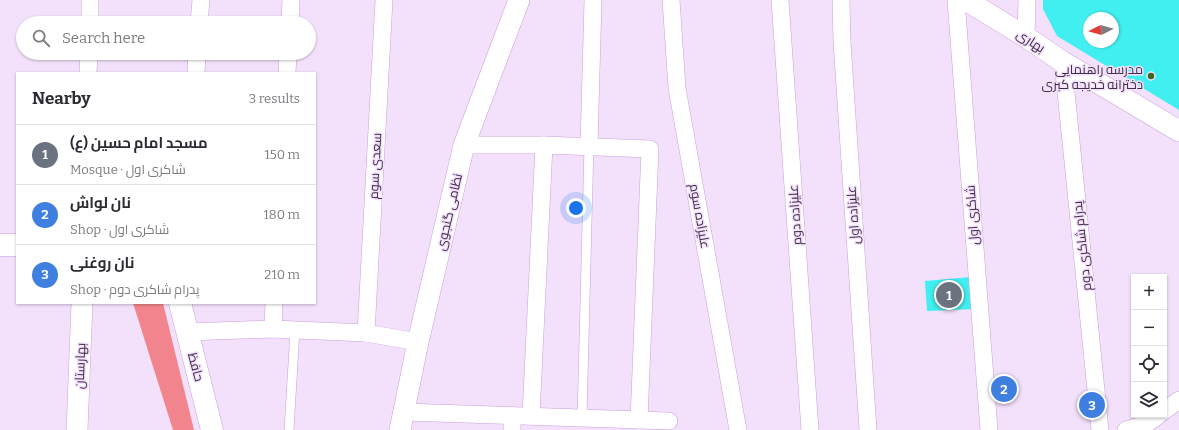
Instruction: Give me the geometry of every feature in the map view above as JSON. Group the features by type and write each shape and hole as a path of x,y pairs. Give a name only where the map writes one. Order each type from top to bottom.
{"main road":[{"path":"0,245 16,245"},
{"name":"حافظ","path":"180,304 212,430"}],"street":[{"path":"90,0 90,16"},
{"path":"200,16 201,0"},
{"path":"291,16 292,0"},
{"name":"سعدی سوم","path":"366,332 384,0"},
{"name":"نظامی گنجوی","path":"402,421 418,342 464,145 520,0"},
{"path":"589,146 593,0"},
{"name":"علیزاده سوم","path":"671,0 677,88 738,430"},
{"name":"علیزاده دوم","path":"780,0 810,430"},
{"name":"علیزاده اول","path":"841,0 842,50 868,430"},
{"name":"شاکری اول","path":"956,0 989,430"},
{"name":"بهاری","path":"966,0 1063,62 1179,131"},
{"path":"1026,37 1027,0"},
{"path":"88,72 89,60"},
{"path":"196,72 197,60"},
{"path":"287,72 288,60"},
{"name":"پدرام شاکری دوم","path":"1063,62 1100,430"},
{"path":"464,145 544,145 650,149 638,420"},
{"path":"531,416 544,145"},
{"name":"بهارستان","path":"78,430 82,304"},
{"path":"273,328 274,304"},
{"path":"187,332 273,328 366,332 418,342"},
{"path":"1126,430 1148,423 1169,410"},
{"path":"402,421 512,423 531,416 669,420"}],"lane":[{"path":"582,418 589,146"},
{"path":"289,430 295,330"}],"shaded area":[{"path":"133,304 163,304 194,430 173,430"}],"building":[{"name":"مدرسه راهنمایی دخترانه خدیجه کبری","path":"1043,0 1179,0 1179,110 1057,36 1043,9"},
{"path":"971,277 975,309 927,311 925,281"},
{"path":"1100,393 1103,416 1085,417 1082,394"}],"place":[{"name":"مدرسه راهنمایی دخترانه خدیجه کبری","path":"1151,76"},
{"name":"مسجد امام حسین (ع)","path":"949,295"},
{"name":"نان لواش","path":"1004,389"},
{"name":"نان روغنی","path":"1092,405"}]}
